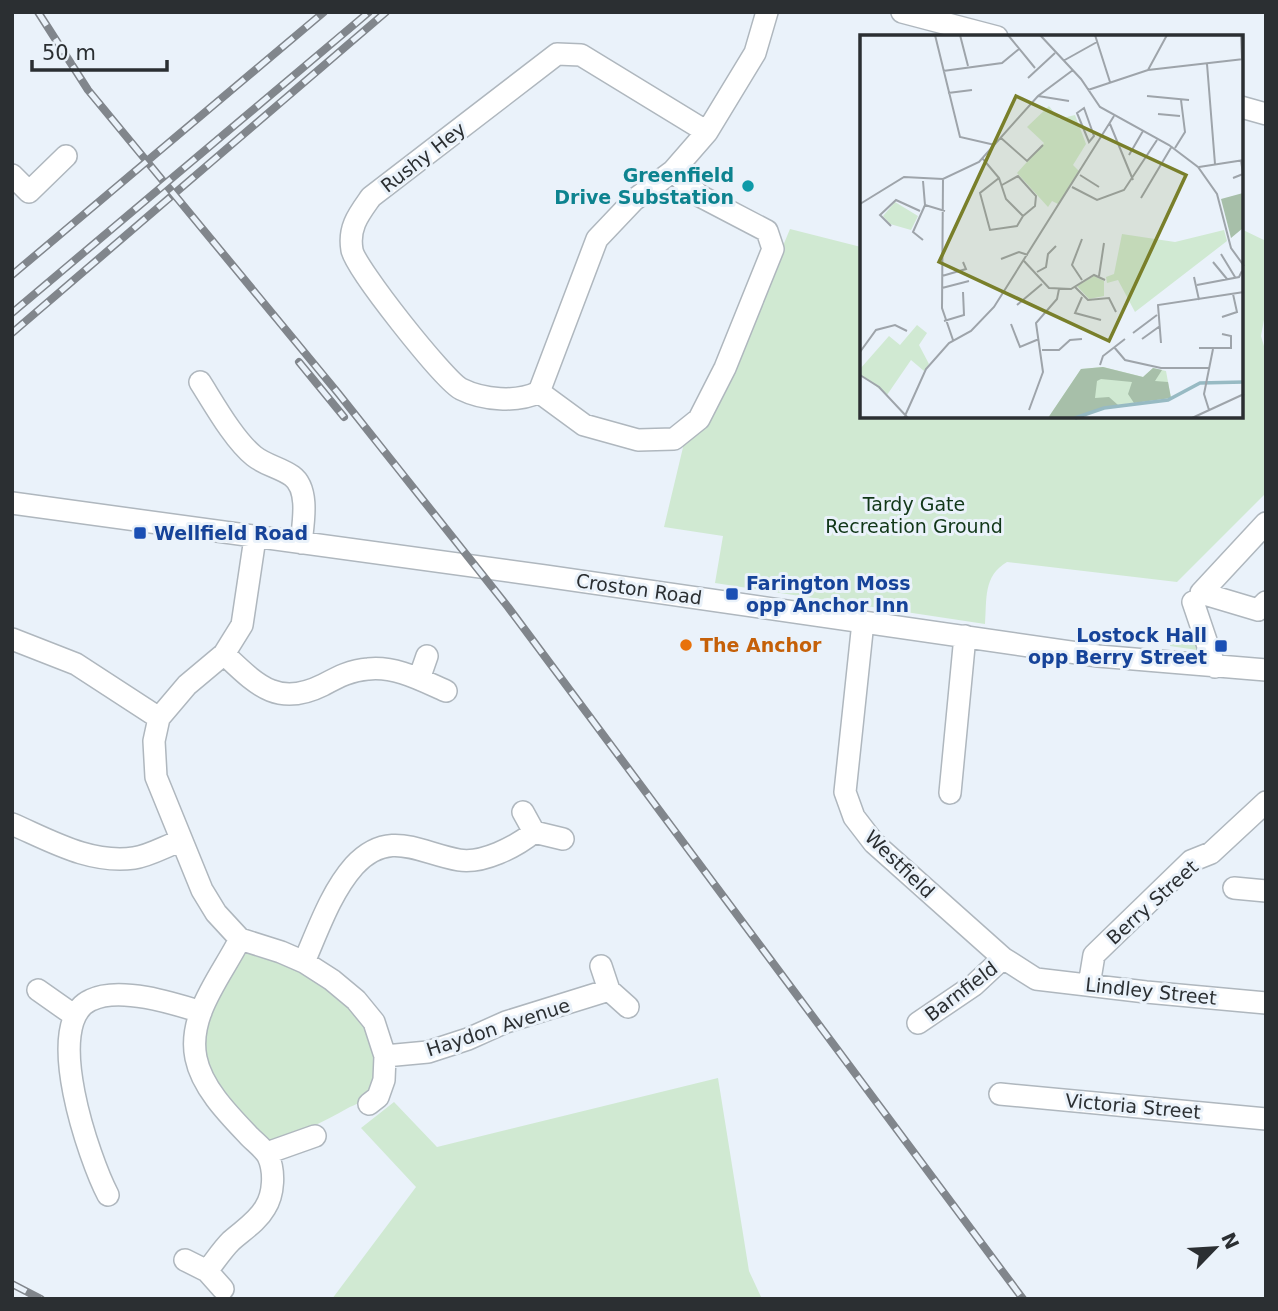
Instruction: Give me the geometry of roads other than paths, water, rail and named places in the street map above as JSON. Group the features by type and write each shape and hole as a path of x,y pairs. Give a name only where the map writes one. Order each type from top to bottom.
{"street":[{"path":"673,172 699,196 767,231 773,249 725,369 699,419 674,439 638,440 584,425 539,392 597,239 634,200 673,172 707,132 755,53 766,12"},
{"path":"903,12 966,33"},
{"name":"Rushy Hey","path":"539,392 525,398 501,399 460,388 417,343 379,293 352,252 352,226 372,197 556,54 581,55 707,132"},
{"path":"1243,108 1266,114"},
{"path":"12,175 29,192 66,156"},
{"path":"200,382 229,427 254,456 295,478 302,491 304,511 301,543"},
{"name":"Croston Road","path":"12,503 1098,656 1266,670"},
{"path":"1266,523 1201,593 1258,610 1266,602"},
{"path":"255,538 242,625 224,653 187,685 159,718 154,741 156,777 180,841 202,890 216,913 240,939 281,951 332,980 356,1000 373,1022 385,1056 384,1080 378,1097 369,1104"},
{"path":"1193,602 1215,667"},
{"name":"Westfield","path":"863,622 845,792 854,817 874,843 1003,958 1035,979"},
{"path":"950,793 965,636"},
{"path":"12,639 76,664 159,718"},
{"path":"224,653 257,684 281,695 311,691 349,672 370,668 387,668 446,691"},
{"path":"419,679 427,656"},
{"name":"Berry Street","path":"1089,985 1094,955 1191,861 1211,853 1266,802"},
{"path":"523,812 534,832 563,839"},
{"path":"12,824 82,854 110,859 136,858 180,841"},
{"path":"304,962 338,890 354,866 374,849 401,844 462,861 492,854 523,841 534,832"},
{"path":"1234,888 1266,891"},
{"path":"207,1271 229,1243 250,1226 265,1208 272,1187 271,1165 267,1153 231,1116 208,1087 196,1057 196,1031 201,1012 240,939"},
{"name":"Barnfield","path":"918,1023 974,985 1003,958"},
{"path":"601,966 609,990 628,1007"},
{"name":"Lindley Street","path":"1035,979 1266,1003"},
{"path":"38,990 75,1016"},
{"name":"Haydon Avenue","path":"385,1056 428,1052 506,1022 609,990"},
{"path":"108,1195 94,1169 72,1087 68,1045 75,1016 90,1000 120,995 147,997 201,1012"},
{"name":"Victoria Street","path":"1000,1094 1266,1119"},
{"path":"267,1153 315,1136"},
{"path":"184,1260 207,1271 223,1289"}],"railway":[{"path":"38,12 88,90 338,393 508,607 1023,1299"},
{"path":"12,275 324,12"},
{"path":"12,313 369,12"},
{"path":"12,333 386,12"},
{"path":"299,362 344,417"},
{"path":"12,1284 41,1299"}],"place":[{"name":"Greenfield Drive Substation","path":"748,186"},
{"name":"Wellfield Road","path":"140,533"},
{"name":"Farington Moss opp Anchor Inn","path":"732,594"},
{"name":"The Anchor","path":"686,645"},
{"name":"Lostock Hall opp Berry Street","path":"1221,646"}],"park label":[{"name":"Tardy Gate Recreation Ground","path":"914,515"}]}
